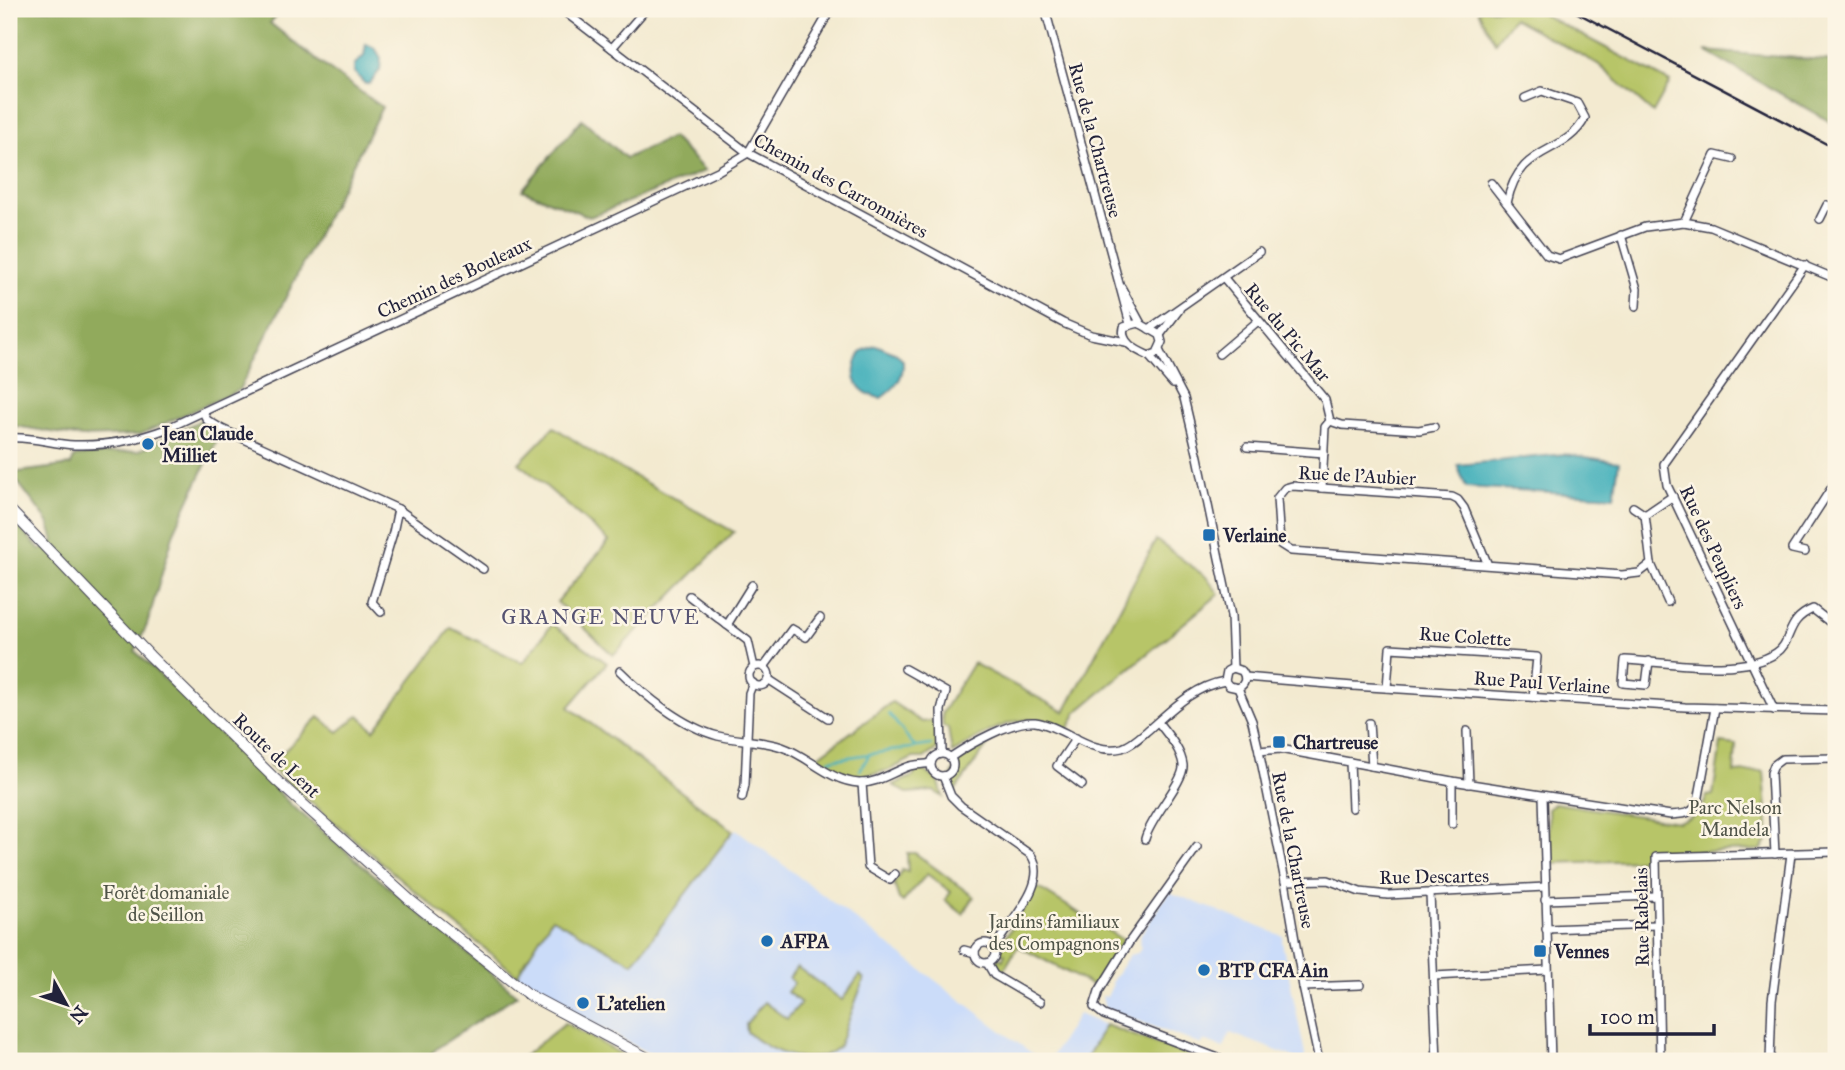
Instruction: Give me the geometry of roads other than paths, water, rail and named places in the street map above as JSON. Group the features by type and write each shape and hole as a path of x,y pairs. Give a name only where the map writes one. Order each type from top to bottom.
{"street":[{"name":"Chemin des Carronnières","path":"561,9 748,153 1058,320 1091,335 1126,342"},
{"path":"611,48 646,9"},
{"name":"Chemin des Bouleaux","path":"9,438 22,437 74,445 128,440 166,429 711,175 748,153 831,9"},
{"name":"Rue de la Chartreuse","path":"1045,9 1130,324"},
{"path":"1507,203 1510,186 1519,170 1533,157 1579,130 1585,118 1577,103 1542,91 1525,98"},
{"path":"1684,222 1715,155 1732,159"},
{"path":"1491,183 1547,255 1559,259 1645,227 1684,222 1711,227 1836,279"},
{"path":"1820,219 1827,205 1836,210"},
{"path":"1621,235 1637,289 1636,306"},
{"path":"1149,329 1259,252"},
{"name":"Rue des Peupliers","path":"1774,710 1667,485 1664,464 1805,265"},
{"name":"Rue du Pic Mar","path":"1224,278 1325,400 1330,421"},
{"name":"Rue de la Chartreuse","path":"1117,280 1141,324"},
{"path":"1160,335 1184,304"},
{"path":"1219,354 1258,321"},
{"path":"1149,356 1159,350 1162,342 1160,335 1141,324 1124,327 1122,333 1126,342 1149,356 1184,398"},
{"name":"Chemin des Carronnières","path":"1091,335 1122,333"},
{"path":"1159,350 1184,398 1229,606 1233,668"},
{"path":"203,412 208,420 222,429 398,509 483,569"},
{"path":"1322,488 1325,427 1330,421 1342,425 1419,430 1434,427"},
{"path":"1247,447 1324,453"},
{"path":"1805,552 1792,549 1836,481"},
{"name":"Rue de l'Aubier","path":"1488,565 1458,500 1452,497 1292,486 1280,492 1277,498 1280,544 1290,551 1622,575 1639,573 1651,564"},
{"path":"1645,515 1672,496"},
{"path":"1633,507 1645,515 1651,564 1668,602"},
{"name":"Route de Lent","path":"9,509 150,656 276,780 411,901 542,1003 653,1061"},
{"path":"381,612 372,602 398,509"},
{"path":"727,625 752,585"},
{"path":"689,596 748,641 754,667 749,674 753,683 749,693 745,785 742,798"},
{"path":"1649,661 1646,685 1623,684 1625,660 1649,661 1729,667 1752,663 1779,652 1792,625 1801,614 1814,610 1836,627"},
{"path":"764,667 792,629 806,637 820,618"},
{"path":"1390,648 1391,638"},
{"name":"Rue Colette","path":"1387,688 1390,648 1537,657 1533,697"},
{"path":"754,667 764,667"},
{"path":"753,683 760,685 768,679 769,673 764,667"},
{"path":"905,668 946,692 941,710 942,753"},
{"path":"1233,668 1242,671 1245,677 1244,684 1238,688 1228,687 1225,681 1227,671 1233,668"},
{"path":"620,671 639,690 696,729 719,736 783,747 827,773 845,780 862,783 890,776 909,766 931,763"},
{"name":"Rue Paul Verlaine","path":"1245,677 1715,708 1836,711"},
{"path":"768,679 828,718"},
{"path":"951,757 990,735 1024,723 1044,724 1092,746 1112,749 1124,747 1199,690 1225,681"},
{"name":"Rue de la Chartreuse","path":"1238,688 1252,721 1259,751 1319,1061"},
{"path":"1259,751 1280,749 1543,796 1671,815 1687,814 1695,810 1698,802 1715,708"},
{"path":"1145,839 1149,825 1180,778 1183,766 1175,745 1158,722"},
{"path":"1369,723 1372,766"},
{"path":"1467,731 1469,783"},
{"path":"1076,738 1057,766 1082,785"},
{"path":"942,753 951,757 953,768 948,775 935,774 931,763 935,756 942,753"},
{"path":"1836,758 1782,759 1774,765 1771,773 1775,854 1836,852"},
{"path":"1350,762 1352,808"},
{"path":"943,776 951,796 1031,855 1035,862 1034,886 993,946"},
{"path":"1451,824 1452,781"},
{"path":"862,783 868,867 890,880 895,874"},
{"path":"1543,796 1551,1061"},
{"path":"1197,847 1130,941 1099,991 1094,1007 1104,1015 1226,1061"},
{"path":"1770,1061 1772,1001 1791,853"},
{"name":"Rue Rabelais","path":"1660,1061 1656,857 1775,854"},
{"name":"Rue Descartes","path":"1285,881 1328,880 1360,892 1388,895 1545,887"},
{"path":"1430,894 1437,1061"},
{"path":"1545,900 1655,896"},
{"path":"1546,929 1656,925"},
{"path":"993,946 983,942 977,946 975,953 978,960 987,963 995,975 1040,1002"},
{"path":"987,963 995,956 993,946"},
{"path":"964,950 975,953"},
{"path":"1434,976 1548,970"},
{"path":"1303,987 1360,985"},
{"path":"1804,1061 1836,1060"}],"water":[{"path":"366,44 375,48 381,58 380,70 370,83 365,84 354,72 354,65 364,56"},
{"path":"876,345 897,354 903,361 898,382 881,398 859,387 855,374 862,351"},
{"path":"1565,454 1619,462 1614,496 1466,487 1457,465"}],"waterway":[{"path":"889,714 915,747"},
{"path":"829,760 931,745"},
{"path":"860,770 869,755"}],"railway":[{"path":"1570,9 1836,149"}],"place":[{"name":"Jean Claude Milliet","path":"148,444"},
{"name":"Verlaine","path":"1209,535"},
{"name":"Chartreuse","path":"1279,742"},
{"name":"AFPA","path":"767,941"},
{"name":"Vennes","path":"1540,951"},
{"name":"BTP CFA Ain","path":"1204,970"},
{"name":"L'atelien","path":"583,1003"}],"district":[{"name":"GRANGE NEUVE","path":"601,617"}],"park label":[{"name":"Parc Nelson Mandela","path":"1735,818"},
{"name":"Forêt domaniale de Seillon","path":"166,903"},
{"name":"Jardins familiaux des Compagnons","path":"1054,932"}]}
